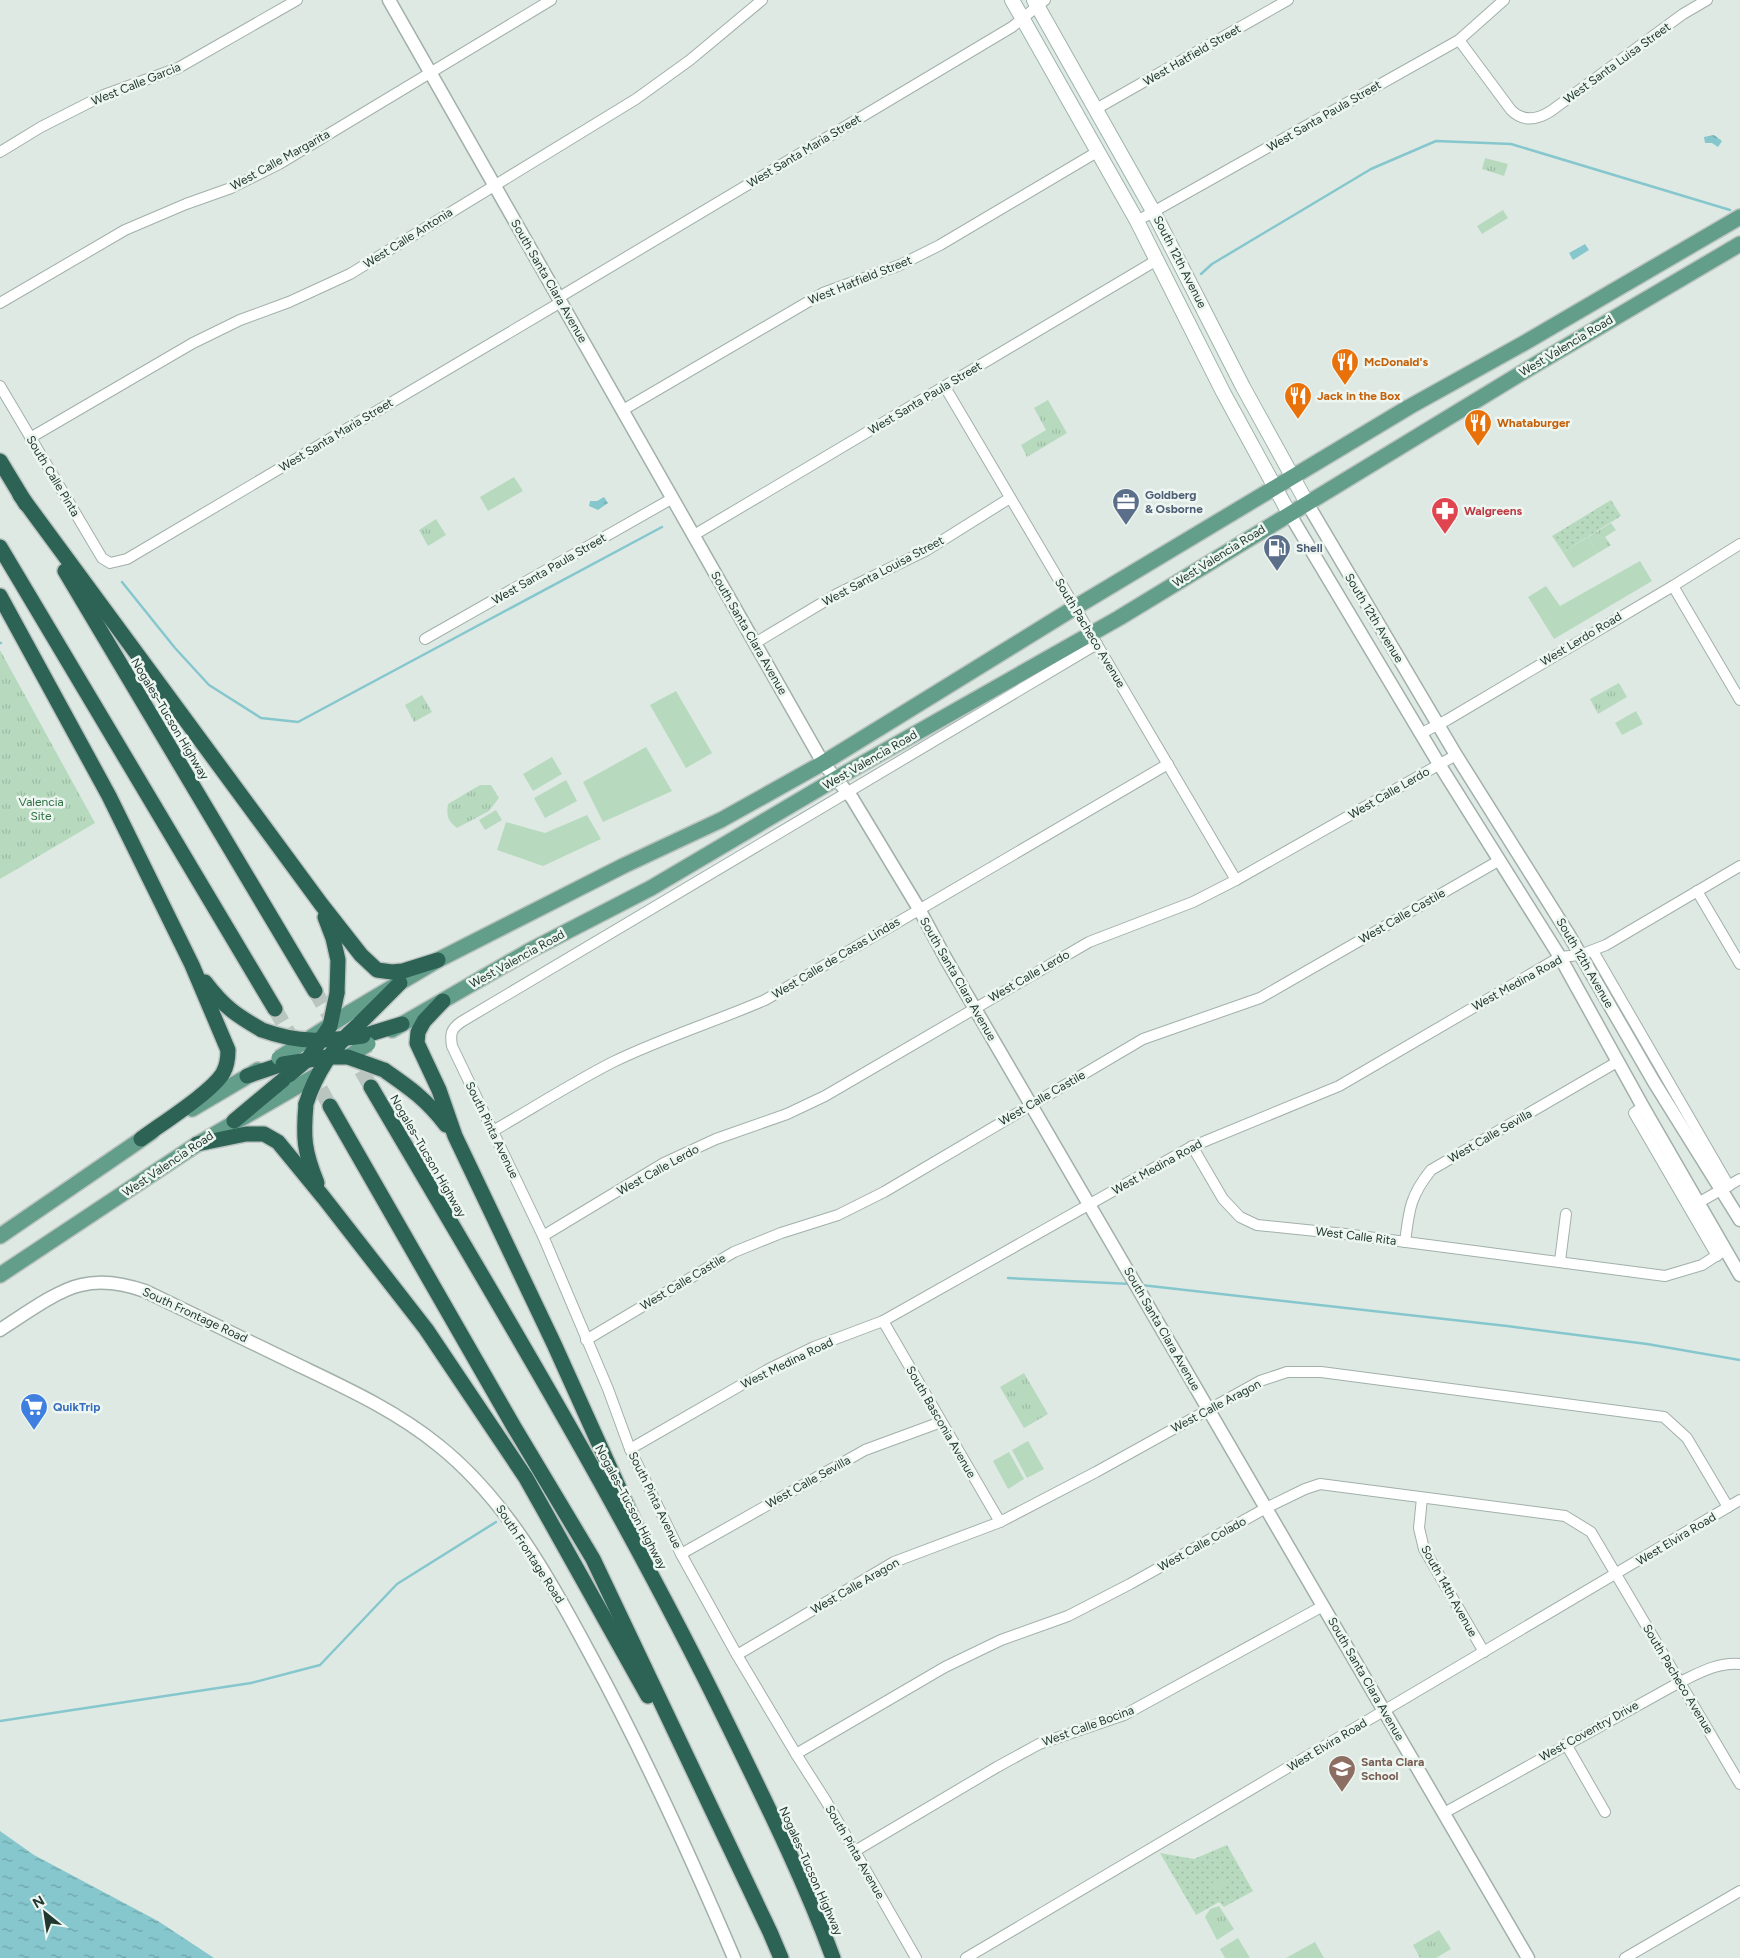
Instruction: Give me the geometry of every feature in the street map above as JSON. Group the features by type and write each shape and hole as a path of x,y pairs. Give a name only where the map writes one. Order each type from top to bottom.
{"highway":[{"name":"Nogales–Tucson Highway","path":"0,461 315,991"},
{"path":"20,495 320,904 361,955 377,970 392,972 403,971 438,960"},
{"path":"0,547 275,1009"},
{"path":"0,596 109,796 192,965 228,1050 228,1060 223,1073 212,1086 141,1139"},
{"path":"320,904 333,938 338,960 336,993 330,1026"},
{"path":"192,965 217,998 232,1012 262,1030 286,1038 313,1041 342,1038 359,1030 402,1024"},
{"path":"359,1030 400,982"},
{"path":"443,1001 424,1021 418,1032 417,1043 439,1090 455,1136 554,1344 697,1662"},
{"path":"324,1198 308,1161 305,1147 303,1132 306,1104 317,1075 328,1056 342,1038"},
{"path":"308,1059 313,1041"},
{"path":"234,1121 287,1071 308,1059 328,1056 348,1057 384,1070 413,1090 432,1106 455,1136"},
{"path":"247,1076 287,1071"},
{"name":"Nogales–Tucson Highway","path":"371,1087 572,1431 697,1662 812,1906 833,1958"},
{"path":"330,1106 514,1427 593,1559 781,1958"},
{"path":"198,1144 246,1134 264,1134 278,1142 426,1329 526,1478 715,1816"}],"main road":[{"name":"South 12th Avenue","path":"1012,0 1137,221 1223,392 1289,513"},
{"name":"South 12th Avenue","path":"1039,2 1065,57 1153,211 1260,419 1307,503"},
{"name":"West Valencia Road","path":"400,982 438,960 623,866 721,820 824,763 1074,608 1293,477 1740,216"},
{"name":"West Valencia Road","path":"402,1024 529,951 651,888 837,778 1094,638 1117,618 1289,513 1740,244"},
{"path":"1175,296 1193,312 1199,314 1205,310"},
{"path":"1526,342 1538,363"},
{"path":"330,1026 359,1030 348,1057 317,1075 287,1071 313,1041 330,1026"},
{"path":"0,1236 141,1139 247,1076"},
{"name":"West Valencia Road","path":"0,1275 234,1121"}],"street":[{"name":"West Calle Garcia","path":"0,152 41,127 104,95 178,68 297,0"},
{"name":"South Santa Clara Avenue","path":"389,0 824,763 849,793 919,909 974,1008 1528,1958"},
{"name":"West Calle Margarita","path":"0,303 125,230 186,204 231,188 279,164 551,0"},
{"name":"West Calle Antonia","path":"30,438 193,343 240,320 289,302 350,274 636,99 690,60 762,0"},
{"name":"West Hatfield Street","path":"1096,109 1288,0"},
{"name":"West Santa Paula Street","path":"1137,221 1459,40 1504,0"},
{"name":"West Santa Luisa Street","path":"1459,40 1516,115 1524,119 1540,117 1551,111 1683,14 1707,0"},
{"name":"West Santa Maria Street","path":"110,563 127,559 560,300 1023,19 1039,2"},
{"name":"West Hatfield Street","path":"623,410 823,293 900,265 940,245 1097,152"},
{"name":"West Santa Paula Street","path":"694,535 1157,260"},
{"name":"South Calle Pinta","path":"0,386 102,558 110,563"},
{"name":"South Pacheco Avenue","path":"945,387 1236,880"},
{"name":"West Santa Paula Street","path":"425,639 673,498"},
{"name":"West Santa Louisa Street","path":"755,643 837,594 927,550 1010,498"},
{"name":"South 12th Avenue","path":"1307,503 1456,755 1569,935 1654,1082 1726,1188"},
{"name":"South 12th Avenue","path":"1289,513 1439,764 1560,957 1617,1062 1698,1203 1721,1253"},
{"name":"West Lerdo Road","path":"1422,733 1673,586 1740,544"},
{"path":"1673,586 1740,700"},
{"name":"West Valencia Road","path":"461,1022 849,793 1094,638"},
{"name":"West Calle Lerdo","path":"543,1236 664,1163 716,1138 788,1114 824,1096 1089,942 1193,902 1236,880 1456,755"},
{"name":"West Calle de Casas Lindas","path":"493,1131 612,1063 659,1041 723,1018 765,1000 1168,764"},
{"name":"West Calle Castile","path":"586,1340 734,1252 781,1232 838,1215 884,1192 1143,1040 1260,998 1500,860"},
{"name":"West Medina Road","path":"630,1449 769,1369 814,1347 883,1321 1192,1146 1339,1086 1560,957 1580,955 1593,951 1740,866"},
{"path":"1697,892 1740,964"},
{"name":"South 12th Avenue","path":"1593,951 1726,1188 1740,1220"},
{"name":"South Pinta Avenue","path":"461,1022 453,1027 451,1036 452,1046 543,1236 630,1449 681,1554 737,1655 826,1801 916,1958"},
{"name":"West Calle Sevilla","path":"1405,1242 1410,1207 1420,1184 1431,1170 1617,1062"},
{"name":"South 12th Avenue","path":"1643,1108 1634,1113 1721,1253 1740,1275"},
{"name":"West Calle Rita","path":"1192,1146 1222,1199 1240,1217 1257,1225 1560,1261 1664,1276 1702,1265 1721,1253"},
{"path":"1698,1203 1740,1179"},
{"path":"1560,1261 1566,1214"},
{"name":"South Frontage Road","path":"0,1330 80,1285 99,1283 131,1286 145,1291 366,1398 415,1428 458,1462 497,1504 529,1549 557,1594 611,1692 658,1786 734,1958"},
{"name":"South Basconia Avenue","path":"883,1321 1000,1522"},
{"name":"West Calle Aragon","path":"737,1655 894,1562 1000,1522 1096,1472 1260,1381 1287,1372 1321,1372 1664,1417 1687,1438 1728,1508"},
{"name":"West Calle Sevilla","path":"681,1554 865,1450 941,1422"},
{"name":"West Calle Colado","path":"796,1754 945,1667 1001,1640 1068,1616 1130,1584 1266,1508 1305,1489 1320,1484 1566,1516 1591,1532 1616,1574"},
{"name":"South 14th Avenue","path":"1422,1498 1419,1528 1424,1549 1484,1652"},
{"name":"West Elvira Road","path":"966,1958 1740,1500"},
{"name":"South Pacheco Avenue","path":"1616,1574 1740,1784"},
{"name":"West Calle Bocina","path":"855,1851 1039,1744 1124,1716 1323,1606"},
{"name":"West Coventry Drive","path":"1444,1813 1680,1682 1716,1665 1740,1664"},
{"path":"1566,1744 1605,1812"},
{"path":"1625,1958 1740,1891"}],"green space":[{"path":"1485,158 1508,164 1504,176 1482,169"},
{"path":"1503,210 1508,218 1482,234 1477,226"},
{"path":"1048,400 1067,433 1027,457 1021,445 1046,430 1034,408"},
{"path":"514,477 523,491 488,511 480,497"},
{"path":"1611,500 1621,516 1563,552 1552,536"},
{"path":"436,519 446,535 428,546 419,530"},
{"path":"1611,523 1616,530 1605,537 1611,545 1598,553 1588,537"},
{"path":"1588,537 1598,553 1573,568 1563,552"},
{"path":"1640,561 1652,581 1554,639 1528,597 1546,586 1560,606"},
{"name":"Valencia Site","path":"0,650 95,823 0,879"},
{"path":"1619,683 1627,697 1598,714 1590,699"},
{"path":"676,691 712,753 686,768 650,705"},
{"path":"422,695 432,712 414,722 405,705"},
{"path":"1636,711 1643,724 1622,735 1615,723"},
{"path":"646,747 672,791 603,822 583,782"},
{"path":"552,757 562,774 533,791 523,774"},
{"path":"566,780 577,801 545,818 534,798"},
{"path":"480,785 491,785 499,798 489,811 457,828 448,818 448,804"},
{"path":"496,810 502,820 485,830 479,820"},
{"path":"587,815 601,839 543,866 497,850 506,822 545,833"},
{"path":"1024,1373 1048,1414 1024,1428 1000,1387"},
{"path":"1028,1441 1044,1469 1027,1478 1012,1450"},
{"path":"1009,1452 1024,1479 1008,1489 993,1461"},
{"path":"1227,1845 1253,1891 1224,1907 1219,1902 1196,1915 1160,1853 1194,1859"},
{"path":"1222,1876 1228,1885 1217,1892 1212,1883"},
{"path":"1219,1906 1234,1929 1217,1940 1205,1917 1210,1909"},
{"path":"1439,1930 1451,1949 1436,1958 1420,1958 1413,1945"},
{"path":"1238,1938 1250,1958 1225,1958 1220,1949"},
{"path":"1315,1942 1324,1958 1286,1958"}],"water":[{"path":"1714,135 1722,141 1718,147 1712,143 1705,143 1704,137"},
{"path":"1585,244 1589,250 1573,260 1569,253"},
{"path":"604,497 608,503 598,510 589,506 590,501 597,501"},
{"path":"0,1831 34,1855 158,1921 214,1958 0,1958"}],"waterway":[{"path":"1201,274 1212,264 1371,169 1436,141 1511,144 1730,210"},
{"path":"122,582 175,648 209,685 261,718 298,722 662,527"},
{"path":"1008,1278 1131,1284"},
{"path":"1141,1285 1507,1326 1647,1344 1740,1360"},
{"path":"0,1721 251,1683 320,1665 397,1584 496,1522"}],"tunnel":[{"path":"315,991 371,1087"},
{"path":"275,1009 330,1106"}],"place":[{"name":"McDonald's","path":"1345,386"},
{"name":"Jack in the Box","path":"1298,420"},
{"name":"Whataburger","path":"1478,447"},
{"name":"Goldberg & Osborne","path":"1126,526"},
{"name":"Walgreens","path":"1445,535"},
{"name":"Shell","path":"1277,572"},
{"name":"QuikTrip","path":"34,1431"},
{"name":"Santa Clara School","path":"1342,1793"}]}
